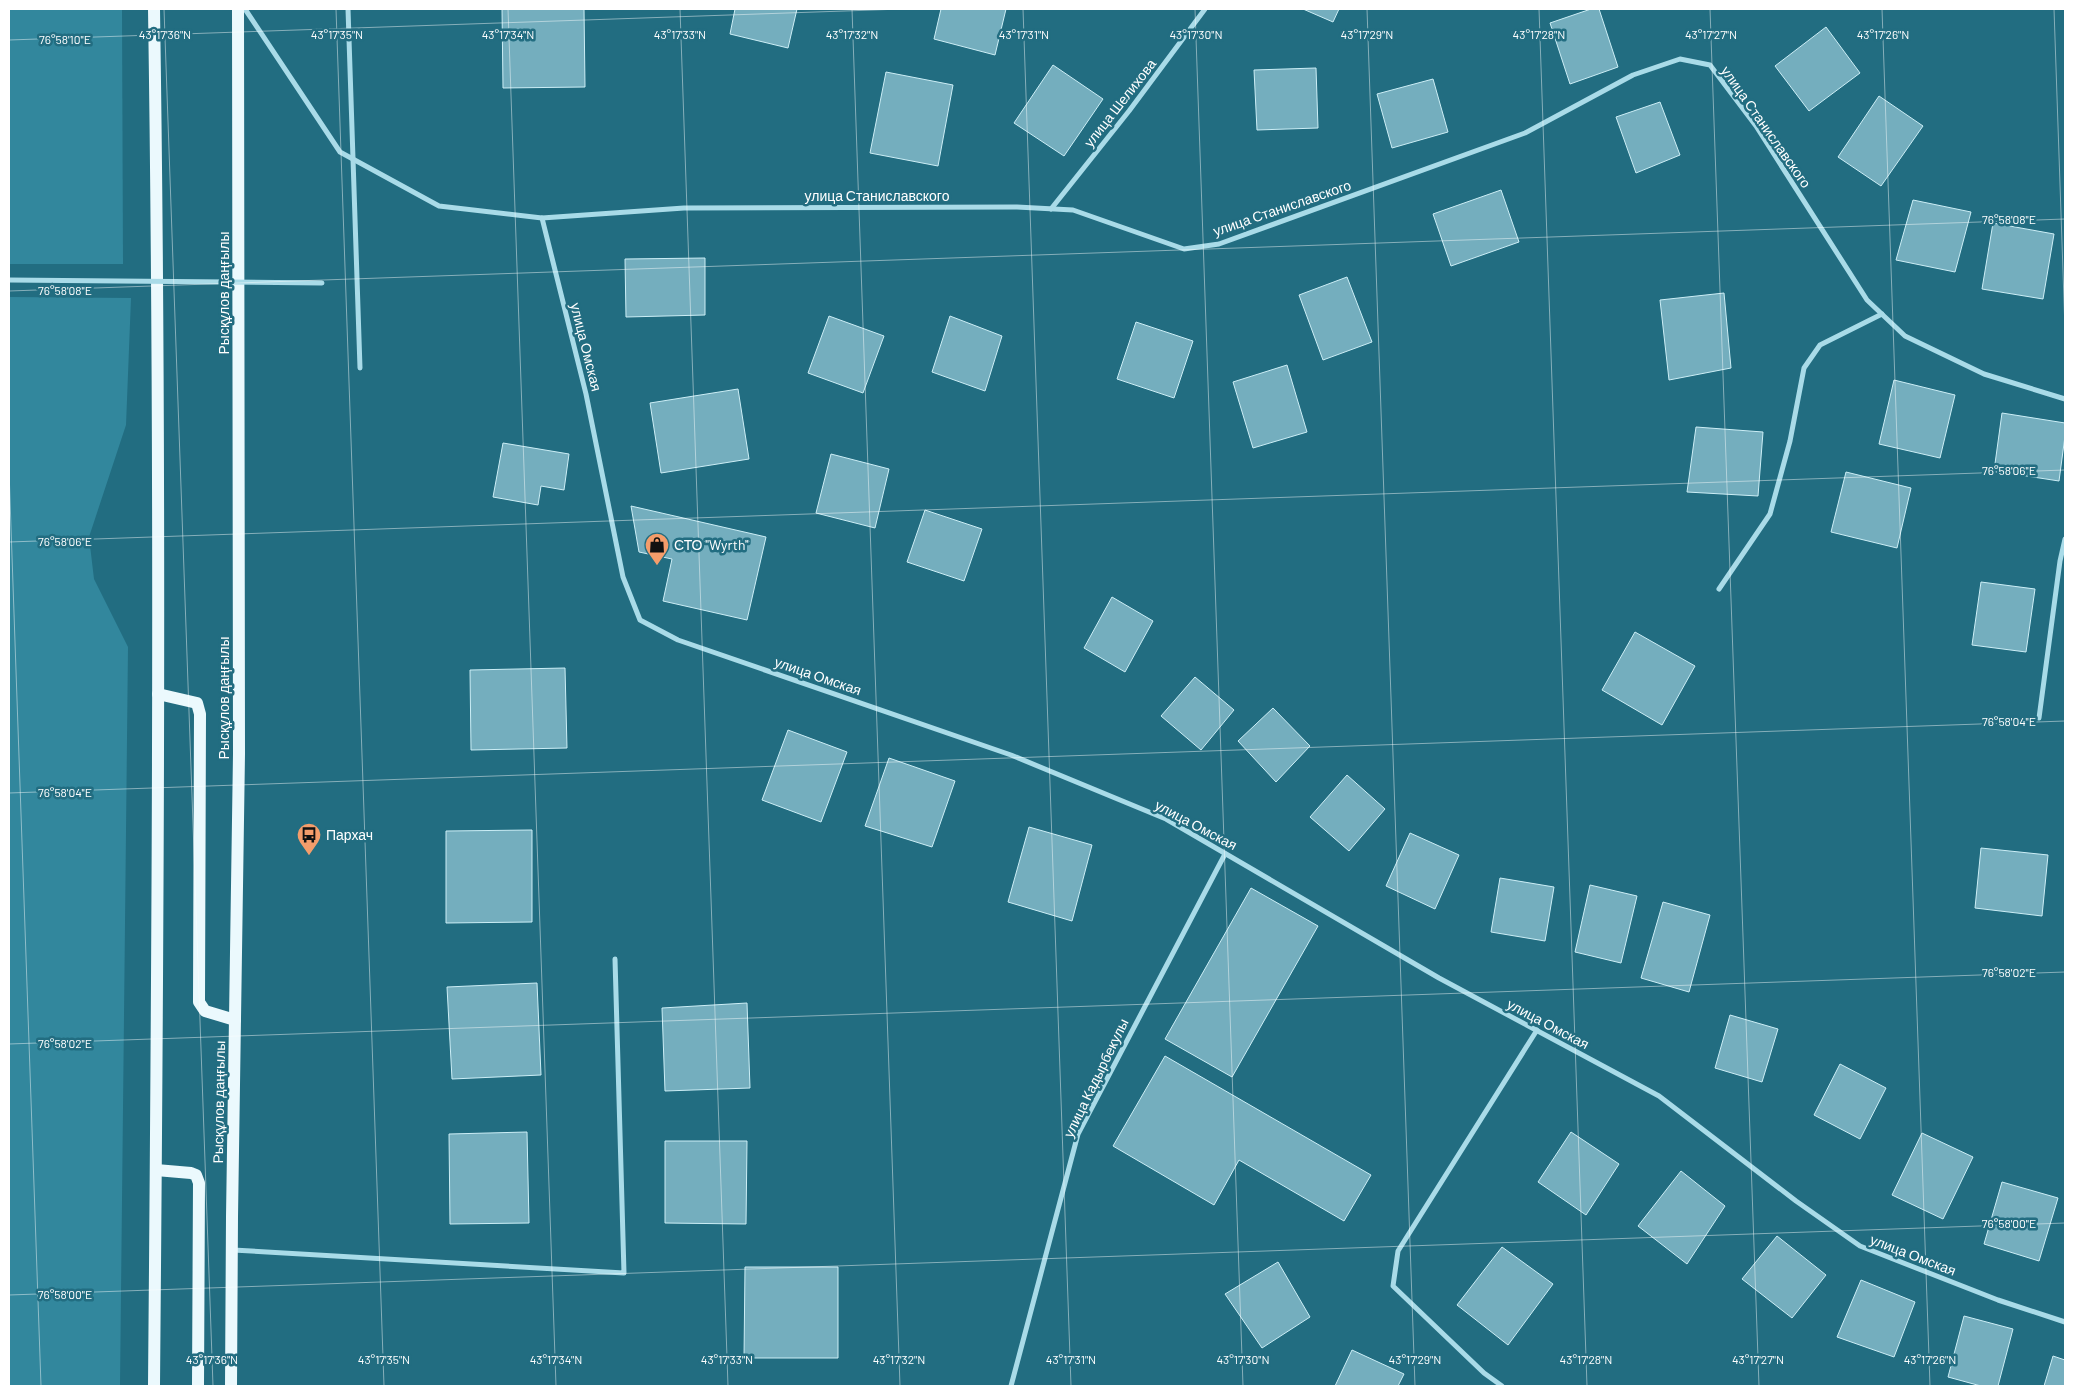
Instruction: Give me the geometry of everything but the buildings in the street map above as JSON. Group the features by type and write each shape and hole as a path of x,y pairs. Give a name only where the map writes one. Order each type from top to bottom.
{"main road":[{"path":"154,9 158,274 158,694 154,1386"},
{"name":"Рысқұлов даңғылы","path":"232,1386 232,1250 240,754 238,9"},
{"path":"158,694 197,703 200,714 199,1002 205,1011 235,1020"},
{"path":"156,1170 191,1173 196,1175 199,1183 198,1386"}],"street":[{"name":"улица Станиславского","path":"244,9 340,152 439,206 542,218 684,208 1017,207 1073,210 1184,249 1219,244 1525,133 1633,75 1680,59 1710,65 1756,126 1867,300 1905,336 1984,374 2065,399"},
{"path":"348,9 360,368"},
{"name":"улица Шелихова","path":"1051,209 1129,111 1205,9"},
{"name":"улица Омская","path":"542,218 586,394 623,577 640,620 678,640 1011,756 1166,819 1439,978 1659,1096 1796,1201 1860,1246 1998,1300 2065,1322"},
{"path":"9,280 322,283"},
{"path":"1719,589 1770,514 1790,441 1804,368 1820,345 1882,314"},
{"path":"2039,718 2060,561 2065,539"},
{"name":"улица Кадырбекулы","path":"1011,1386 1078,1134 1225,854"},
{"path":"232,1250 624,1273 615,959"},
{"path":"1502,1386 1484,1373 1394,1286 1398,1251 1537,1030"}],"shaded area":[{"path":"9,9 122,9 123,264 9,264"},
{"path":"9,297 131,298 126,425 89,537 94,579 128,647 120,1386 9,1386"}],"place":[{"name":"СТО \"Wyrth\"","path":"657,566"},
{"name":"Пархач","path":"309,856"}]}
